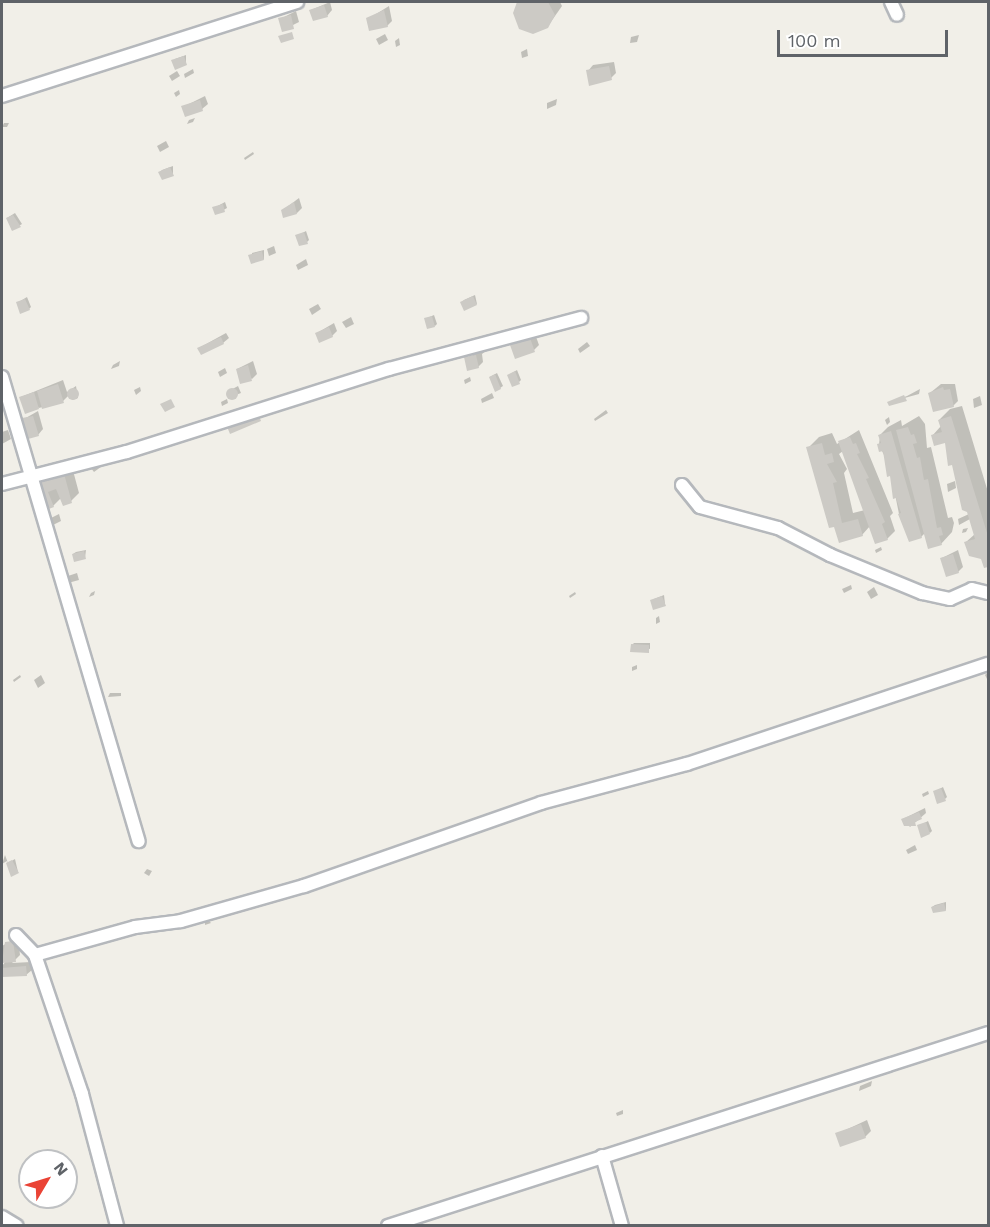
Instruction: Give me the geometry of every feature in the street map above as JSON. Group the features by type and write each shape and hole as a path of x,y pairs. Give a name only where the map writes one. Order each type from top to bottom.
{"street":[{"path":"2,96 297,2"},
{"path":"891,2 897,15"},
{"path":"2,484 127,452 389,369 581,318"},
{"path":"2,377 139,842"},
{"path":"682,485 700,507 778,528 830,555 922,593 947,599 972,590 988,593"},
{"path":"35,955 135,927 181,921 304,886 541,802 687,764 988,664"},
{"path":"16,935 35,955 82,1094 117,1226"},
{"path":"388,1226 988,1033"},
{"path":"602,1156 622,1226"},
{"path":"2,1217 17,1226"}],"building":[{"path":"517,2 548,2 555,15 548,28 533,34 519,29 513,13"},
{"path":"324,5 328,17 313,21 309,10"},
{"path":"384,10 388,27 369,31 366,18"},
{"path":"291,15 294,29 282,32 278,18"},
{"path":"292,32 294,39 281,43 278,36"},
{"path":"184,56 187,65 175,70 171,60"},
{"path":"609,66 612,80 589,86 586,70"},
{"path":"200,100 203,111 185,117 181,106"},
{"path":"170,167 174,176 162,180 158,172"},
{"path":"294,202 297,214 283,218 281,210"},
{"path":"223,204 225,212 215,215 212,207"},
{"path":"13,215 21,227 12,231 6,218"},
{"path":"304,232 308,244 299,246 295,235"},
{"path":"262,251 264,260 251,264 248,255"},
{"path":"473,296 477,305 464,311 460,302"},
{"path":"25,299 30,310 20,314 16,302"},
{"path":"432,316 435,327 427,329 424,318"},
{"path":"329,327 333,337 319,343 315,333"},
{"path":"221,337 224,344 201,355 197,348"},
{"path":"530,338 535,352 515,359 510,345"},
{"path":"476,355 479,368 467,371 464,357"},
{"path":"248,365 252,381 240,384 236,369"},
{"path":"515,371 520,384 512,387 507,375"},
{"path":"495,374 501,389 495,392 489,377"},
{"path":"58,384 64,403 42,409 37,391"},
{"path":"943,387 944,390 950,389 954,407 933,412 928,393"},
{"path":"75,388 79,394 75,400 71,400 67,392"},
{"path":"234,388 238,394 234,400 230,400 226,392"},
{"path":"34,392 39,409 25,414 19,397"},
{"path":"904,395 907,401 889,406 887,402"},
{"path":"171,399 175,407 165,412 160,404"},
{"path":"258,413 261,421 230,434 226,424"},
{"path":"33,416 39,436 28,439 22,418"},
{"path":"951,416 988,536 988,567 984,568 981,559 969,556 964,542 975,539 967,512 962,510 952,465 948,466 945,443 934,446 931,435 942,432 938,420"},
{"path":"908,427 917,443 913,444 917,458 920,457 924,480 928,479 937,528 941,527 943,535 939,536 942,545 928,549 896,430"},
{"path":"891,431 922,538 909,542 898,514 901,513 896,498 893,499 883,451 879,452 877,444 881,443 878,435"},
{"path":"850,437 853,444 856,443 860,453 857,454 869,478 866,479 885,522 882,524 888,540 875,544 838,441"},
{"path":"822,443 825,455 832,453 834,462 827,464 837,482 833,483 842,523 858,519 863,536 839,543 834,527 829,528 806,447"},
{"path":"63,470 72,503 63,506 56,489 48,492 54,507 46,510 34,482"},
{"path":"84,551 86,559 74,562 72,554"},
{"path":"953,554 959,573 946,577 940,558"},
{"path":"662,596 666,606 653,610 650,600"},
{"path":"631,644 649,645 649,653 630,652"},
{"path":"941,788 946,801 937,804 933,791"},
{"path":"919,812 922,819 915,822 916,826 904,826 901,819"},
{"path":"926,822 930,834 921,838 917,825"},
{"path":"12,860 19,873 11,877 6,863"},
{"path":"944,903 946,911 933,913 931,907"},
{"path":"13,941 16,962 2,963 5,942"},
{"path":"26,966 27,976 2,977 2,968"},
{"path":"861,1124 866,1138 840,1147 835,1133"}]}
